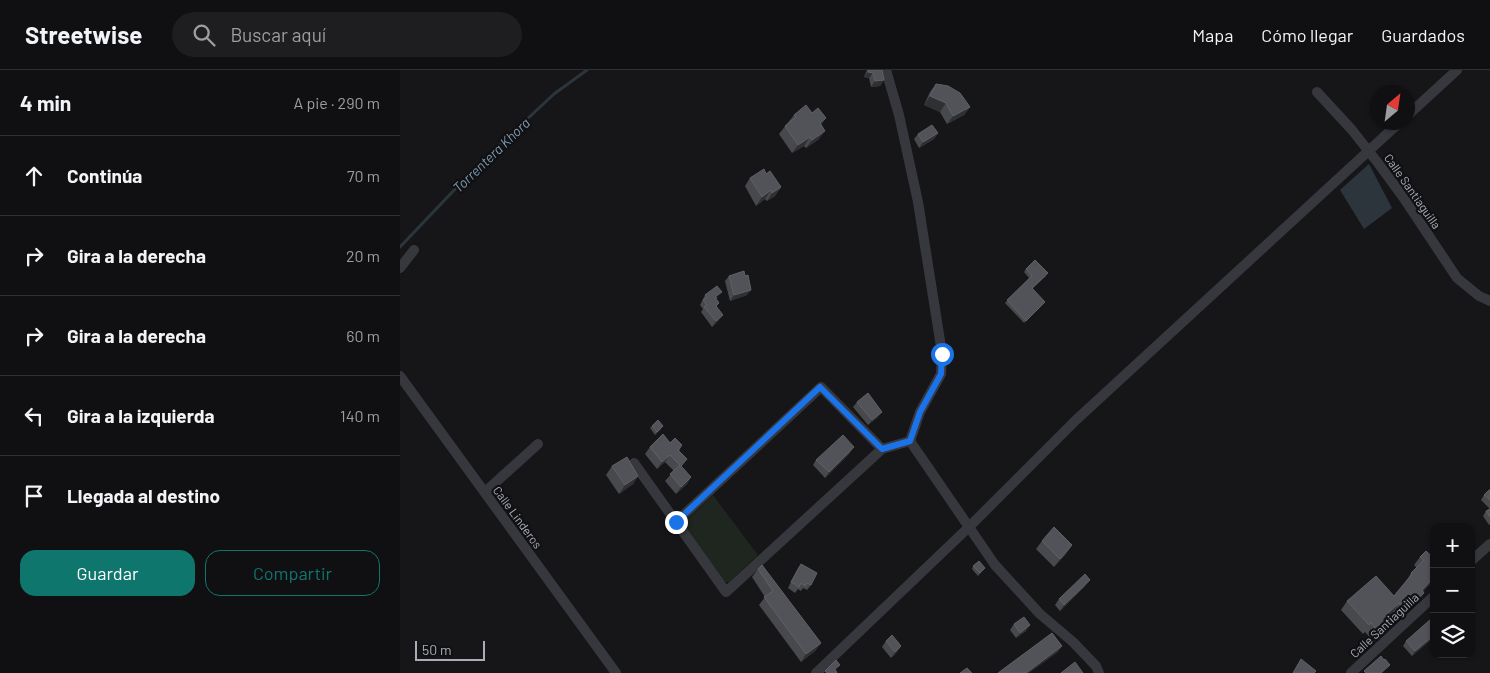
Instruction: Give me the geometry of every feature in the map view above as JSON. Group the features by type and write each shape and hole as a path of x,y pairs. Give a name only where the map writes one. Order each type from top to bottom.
{"street":[{"path":"886,70 899,115 918,202 942,354 941,374 920,412 910,441"},
{"path":"1415,109 1457,70"},
{"name":"Calle Santiaguilla","path":"1317,92 1369,151 1403,197 1457,278 1479,296 1490,301"},
{"path":"816,673 969,528 1076,420 1391,130"},
{"path":"400,268 414,250"},
{"name":"Calle Linderos","path":"400,376 616,673"},
{"path":"676,522 820,387 882,449"},
{"path":"634,463 726,592 882,449 910,441"},
{"path":"910,441 995,565 1040,614 1073,642 1096,666 1099,673"},
{"path":"485,492 538,444"},
{"path":"1475,557 1490,544"},
{"name":"Calle Santiaguilla","path":"1351,673 1430,600"}],"shaded area":[{"path":"1369,164 1392,208 1364,229 1340,190"},
{"path":"713,495 758,555 729,582 724,582 687,530 685,524"}],"building":[{"path":"869,70 882,70 884,80 875,81 873,73 868,72"},
{"path":"936,84 948,86 960,93 970,107 953,116 946,103 930,96"},
{"path":"806,105 812,113 818,108 826,118 820,123 825,131 812,140 810,137 798,145 785,126"},
{"path":"932,125 938,133 923,142 918,134"},
{"path":"764,169 766,174 770,171 781,187 772,193 771,190 762,197 750,178"},
{"path":"1035,260 1048,273 1032,288 1045,302 1026,321 1007,300 1032,276 1026,269"},
{"path":"744,271 745,276 748,275 751,290 734,295 729,276"},
{"path":"717,286 722,292 715,297 719,303 716,306 723,315 716,321 704,307 707,305 703,300 707,297 705,295"},
{"path":"868,393 882,412 872,420 857,402"},
{"path":"658,420 663,426 657,432 652,426"},
{"path":"663,434 670,443 675,438 682,445 678,450 687,459 681,466 691,477 681,487 670,474 680,465 670,455 662,462 650,447"},
{"path":"843,435 854,447 829,472 816,460"},
{"path":"627,457 638,476 625,485 612,466"},
{"path":"1490,490 1490,500 1484,495"},
{"path":"1490,509 1490,517 1486,511"},
{"path":"1054,527 1072,545 1060,559 1042,541"},
{"path":"1426,551 1430,554 1430,581 1422,590 1424,593 1405,610 1399,603 1386,615 1392,622 1380,634 1347,601 1376,576 1394,596 1411,573 1424,560 1420,557"},
{"path":"979,561 985,568 980,573 973,566"},
{"path":"801,564 817,573 811,585 807,583 805,586 801,583 799,587 791,582"},
{"path":"762,565 821,643 806,654 764,597 773,591 758,569"},
{"path":"1085,574 1090,580 1064,605 1059,599"},
{"path":"1024,617 1030,625 1020,633 1014,624"},
{"path":"1430,620 1430,638 1415,651 1406,641"},
{"path":"1052,633 1062,646 1026,673 998,673"},
{"path":"892,635 901,646 895,652 886,641"},
{"path":"1381,656 1390,665 1381,673 1366,673 1364,671"},
{"path":"1301,659 1316,671 1314,673 1293,673"},
{"path":"836,660 840,665 835,669 837,673 827,673 825,671"},
{"path":"1075,662 1083,673 1061,673"},
{"path":"967,668 972,673 960,673"}],"waterway":[{"name":"Torrentera Khora","path":"400,247 478,165 554,94 587,70"}],"route":[{"path":"676,522 820,387 882,449 910,441 920,412 941,374 942,354"}]}
